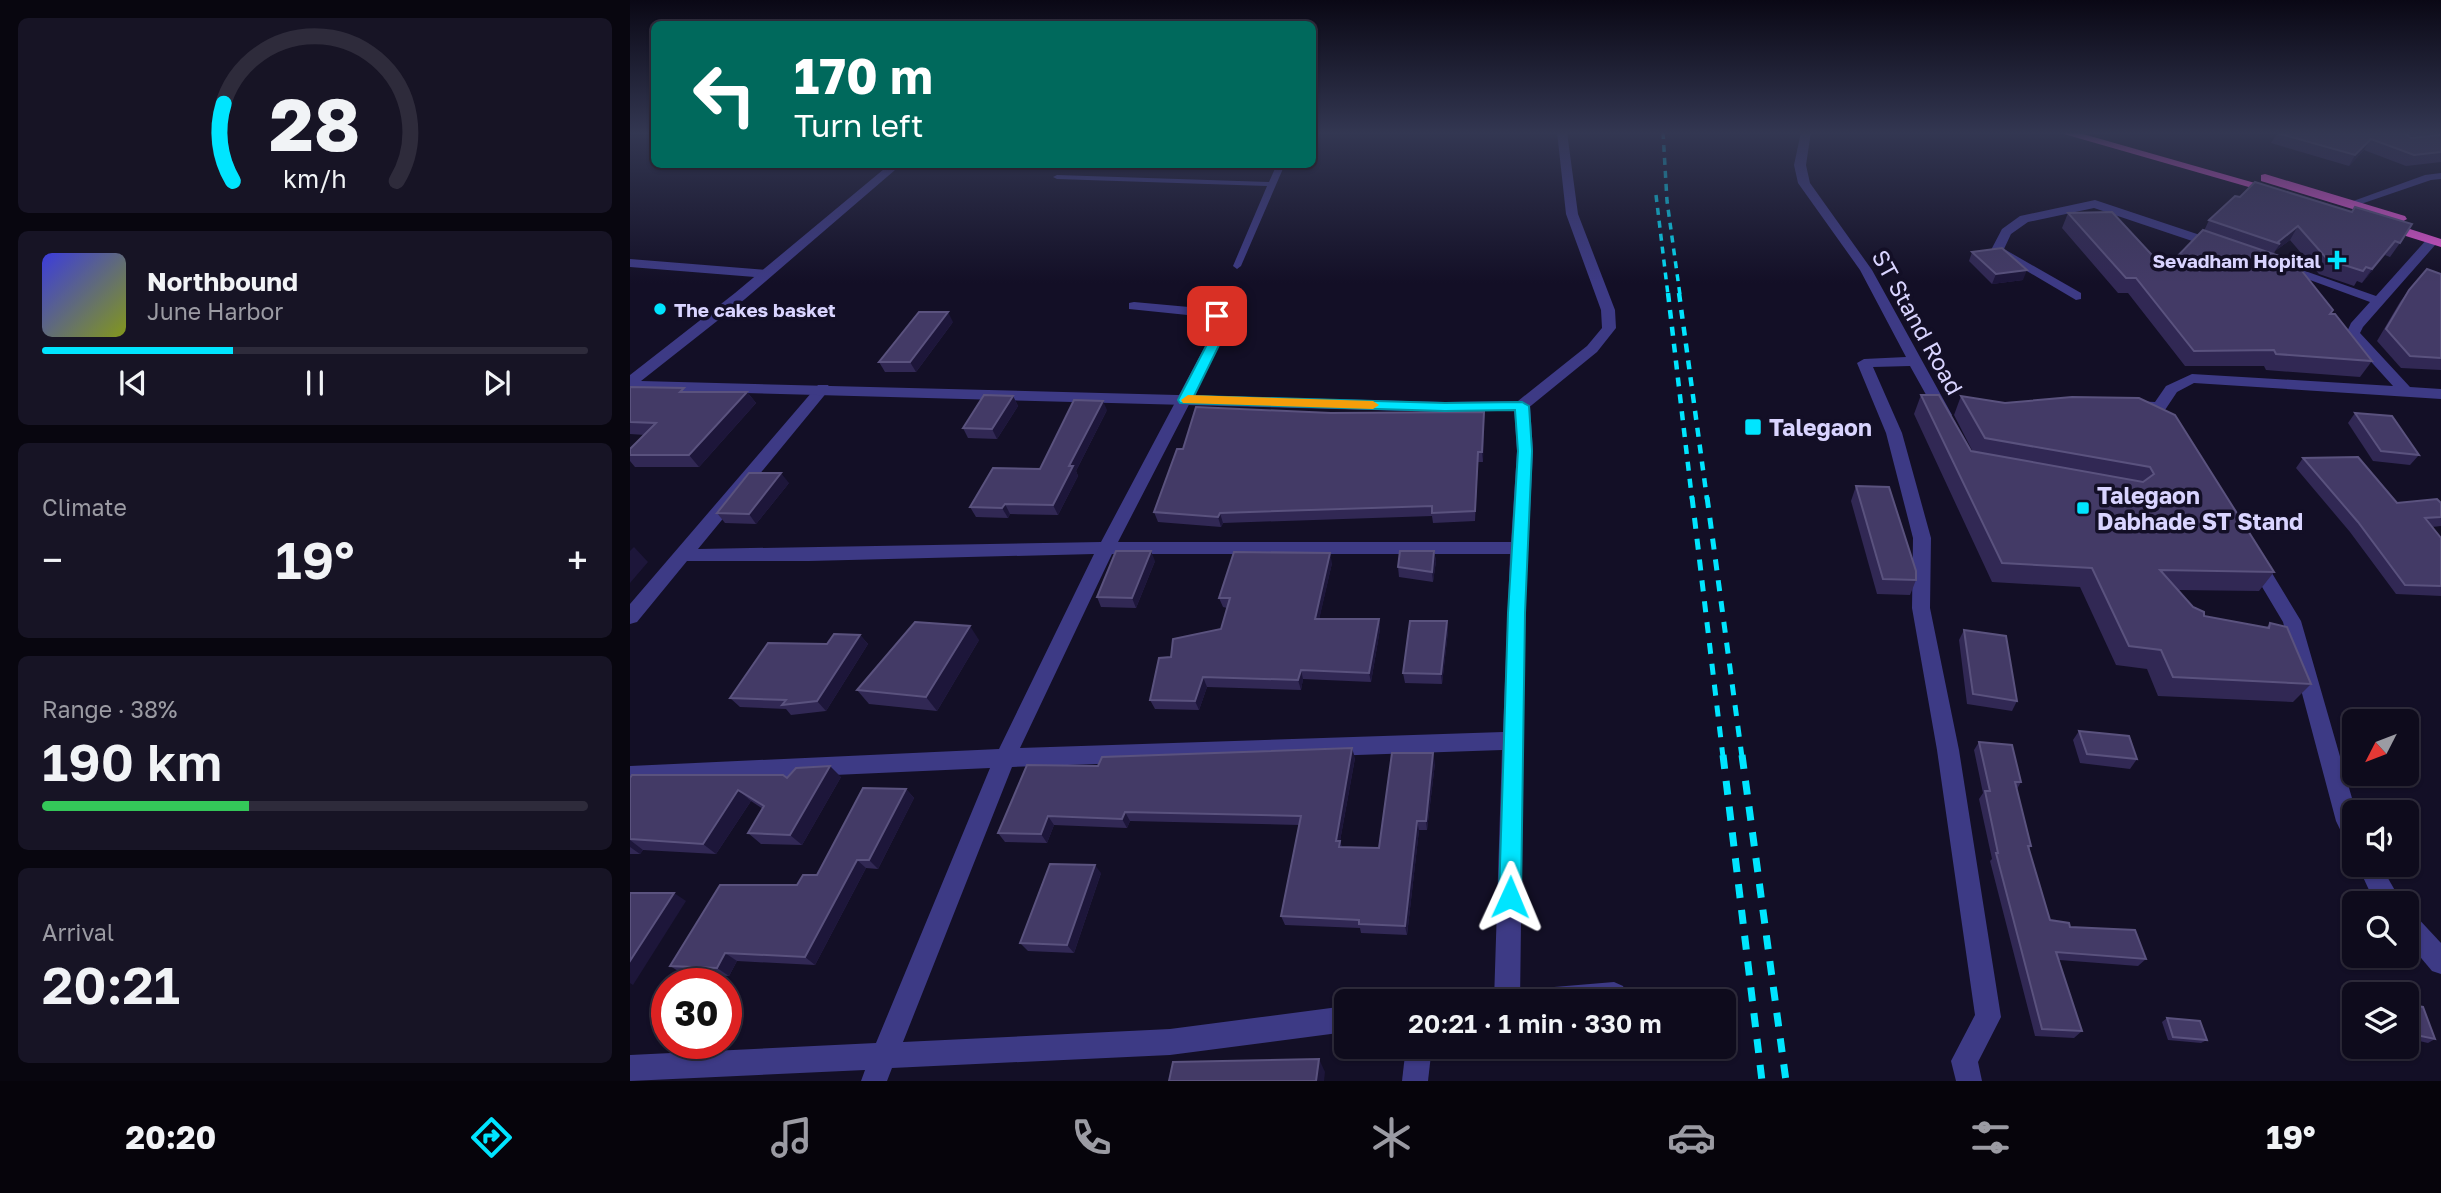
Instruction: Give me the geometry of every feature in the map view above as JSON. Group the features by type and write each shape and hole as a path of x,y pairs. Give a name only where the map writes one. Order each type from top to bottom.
{"highway":[{"path":"2248,182 2438,239"},
{"path":"2274,182 2351,204 2438,239"}],"street":[{"path":"630,383 875,182"},
{"path":"630,383 1445,407 1522,406 1592,349 1609,328 1608,310 1572,214 1568,182"},
{"name":"ST Stand Road","path":"1804,182 1866,270 1951,429"},
{"path":"2351,204 2413,182"},
{"path":"2076,296 1997,250 2006,232 2024,219 2095,204 2225,248"},
{"path":"2407,393 2353,334 2379,300 2438,239"},
{"path":"2263,261 2379,300"},
{"path":"630,263 766,274"},
{"path":"874,1081 1004,758 1106,548 1220,331 1222,321 1215,306 1134,306"},
{"path":"1915,361 1864,363 1894,433 1922,538 1921,608 1948,750 1988,1017 1964,1061 1969,1081"},
{"path":"2118,406 2164,413 2171,389 2192,378 2441,394"},
{"path":"630,617 823,388"},
{"path":"1507,989 1513,741 1525,451 1522,406"},
{"path":"1939,406 1962,412"},
{"path":"684,555 1106,548 1520,548"},
{"path":"2248,549 2292,621 2342,803"},
{"path":"630,775 1004,758 1513,741"},
{"path":"2419,937 2441,962"},
{"path":"630,1068 1170,1042 1334,1021"},
{"path":"1415,1081 1418,1059"}],"lane":[{"path":"1224,182 1272,184 1237,266"}],"building":[{"path":"2256,182 2352,212 2355,207 2412,224 2400,243 2395,241 2372,269 2366,267 2363,271 2328,260 2298,226 2278,242 2280,244 2209,220 2235,196 2240,197"},
{"path":"2112,212 2165,269 2203,230 2294,261 2333,310 2330,314 2335,314 2372,361 2276,354 2274,350 2194,351 2136,278 2126,278 2068,213"},
{"path":"2002,248 2027,270 1996,274 1972,252"},
{"path":"2427,269 2441,274 2441,358 2410,356 2386,329 2409,290"},
{"path":"919,312 948,312 910,362 879,362"},
{"path":"630,387 684,388 680,392 747,392 689,455 630,455 630,449 656,423 630,422"},
{"path":"984,395 1013,396 992,429 963,428"},
{"name":"Talegaon Dabhade ST Stand","path":"1921,395 1939,395 1971,451 2143,482 2154,474 2150,467 1985,438 1961,396 2005,403 2072,397 2139,398 2175,415 2274,572 2160,570 2193,607 2204,612 2204,616 2269,628 2270,623 2287,627 2311,684 2173,677 2161,650 2129,646 2092,568 2002,563"},
{"path":"1074,400 1103,401 1069,466 1073,466 1053,505 1005,504 1002,508 970,507 993,468 1040,469"},
{"path":"1196,407 1331,413 1484,412 1482,452 1478,452 1475,511 1432,513 1432,506 1220,513 1218,517 1154,512 1177,449 1183,449"},
{"path":"2355,413 2392,416 2419,455 2381,451"},
{"path":"2358,457 2397,503 2437,499 2441,503 2441,517 2425,518 2441,538 2441,586 2405,585 2358,522 2303,458"},
{"path":"749,473 781,473 749,514 717,513"},
{"path":"1856,486 1889,487 1916,571 1916,580 1883,579"},
{"path":"1116,551 1151,551 1132,598 1097,597"},
{"path":"1400,551 1434,551 1432,572 1398,567"},
{"path":"1234,552 1330,553 1315,619 1379,619 1369,673 1301,670 1298,680 1203,677 1195,701 1150,700 1159,658 1171,657 1173,639 1221,629 1230,598 1219,598"},
{"path":"1410,621 1447,621 1441,674 1403,673"},
{"path":"915,622 970,626 926,697 857,690"},
{"path":"1964,630 2006,636 2017,701 1973,694"},
{"path":"834,634 860,635 817,701 782,705 786,700 730,698 768,643 827,644"},
{"path":"2079,731 2129,736 2137,759 2087,754"},
{"path":"1979,742 2012,745 2021,782 2015,782 2031,846 2028,846 2050,920 2069,923 2070,927 2135,930 2146,959 2056,952 2082,1031 2042,1029 1996,853 1985,791 1990,791"},
{"path":"1352,748 1336,841 1340,841 1339,847 1379,848 1392,753 1433,753 1426,821 1417,821 1405,926 1359,924 1359,920 1281,916 1301,816 1125,812 1122,819 1048,816 1041,834 998,833 1027,765 1098,766 1102,757"},
{"path":"830,766 790,835 748,833 764,806 738,790 703,844 630,839 632,775 783,775 787,778 796,768"},
{"path":"863,788 906,789 869,860 857,860 805,957 725,953 717,968 670,966 720,885 797,885 803,875 817,875"},
{"path":"1050,864 1095,865 1067,945 1020,943"},
{"path":"630,893 674,893 630,961"},
{"path":"2419,1006 2423,1007 2435,1039 2419,1036"},
{"path":"2167,1018 2200,1021 2207,1040 2173,1037"},
{"path":"1319,1059 1316,1081 1169,1081 1173,1062"}],"railway":[{"path":"1666,182 1680,295"},
{"path":"1656,195 1668,295"},
{"path":"1668,293 1692,499"},
{"path":"1679,293 1707,499"},
{"path":"1692,497 1723,757"},
{"path":"1707,497 1742,757"},
{"path":"1723,755 1762,1081"},
{"path":"1742,755 1786,1081"}],"slow traffic":[{"path":"1188,400 1373,405"}],"place":[{"name":"Sevadham Hopital","path":"2337,260"},
{"name":"The cakes basket","path":"660,309"},
{"name":"Talegaon","path":"1753,427"},
{"name":"Talegaon Dabhade ST Stand","path":"2083,508"}],"route":[{"path":"1217,316 1222,321 1220,331 1185,400 1445,407 1522,406 1525,451 1516,613 1510,897"}]}
